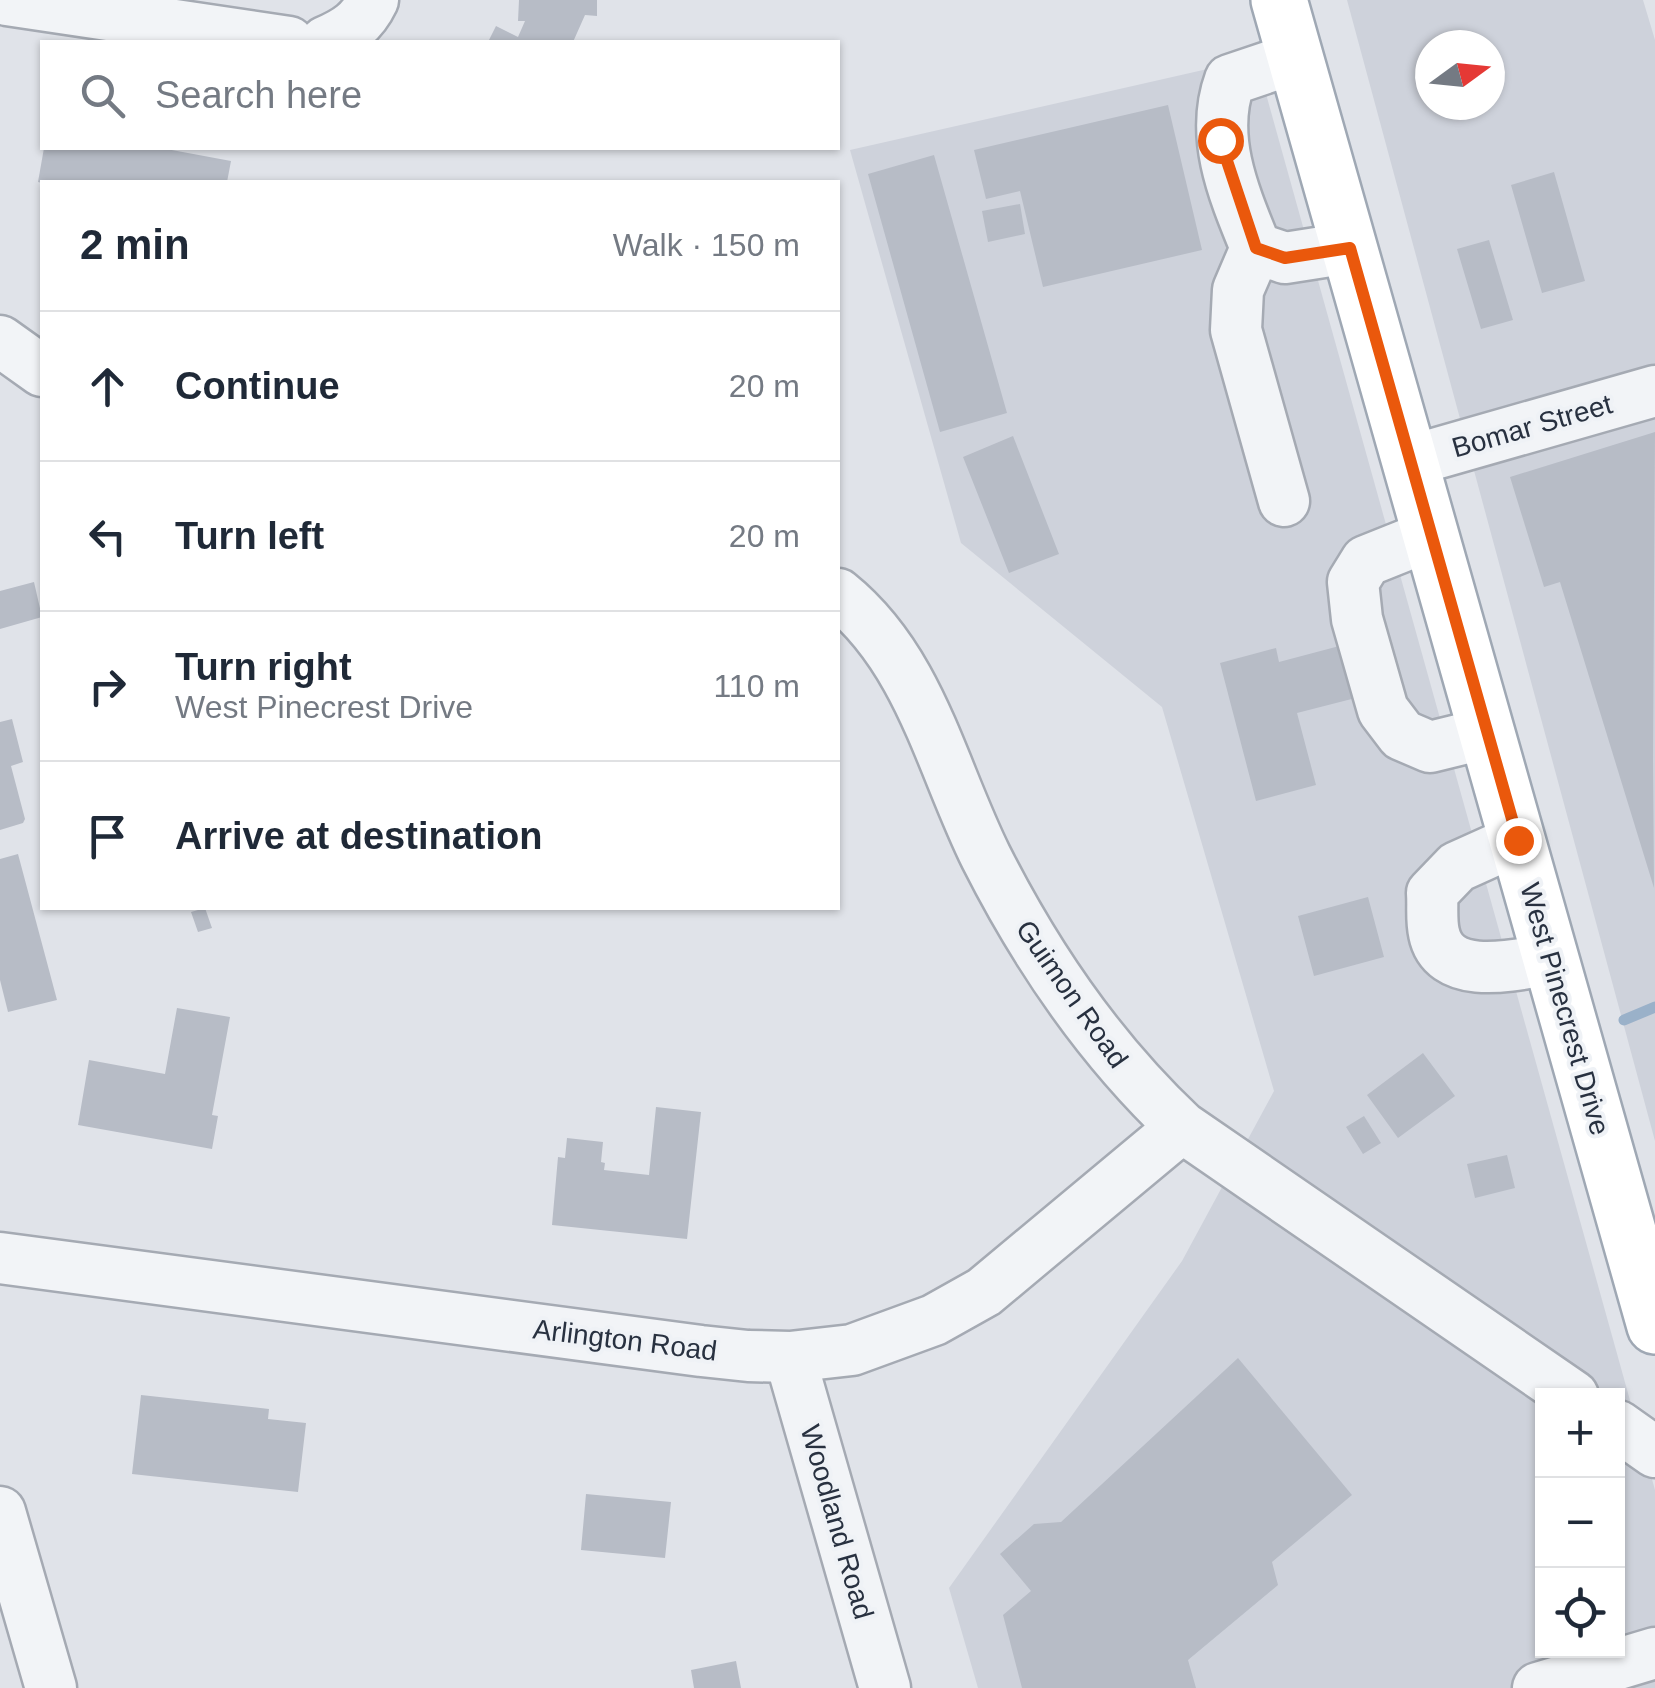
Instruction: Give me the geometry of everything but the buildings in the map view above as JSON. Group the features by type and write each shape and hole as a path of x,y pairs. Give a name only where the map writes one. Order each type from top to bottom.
{"main road":[{"name":"West Pinecrest Drive","path":"1279,0 1655,1326"}],"street":[{"path":"7,0 276,40"},
{"path":"330,40 350,31 365,16 373,0"},
{"path":"1284,501 1236,330 1238,290 1256,248 1220,140 1222,103 1230,80 1296,58"},
{"path":"1256,248 1285,258 1350,248"},
{"path":"0,342 40,370"},
{"name":"Bomar Street","path":"1410,461 1655,391"},
{"path":"1431,535 1366,561 1353,582 1357,619 1382,710 1402,736 1430,747 1487,733"},
{"name":"Guimon Road","path":"840,596 876,629 897,660 921,703 984,852 1052,974 1134,1082 1182,1127 1561,1388"},
{"path":"1518,840 1457,867 1432,893 1434,936 1451,959 1486,970 1550,959"},
{"name":"Arlington Road","path":"0,1258 701,1351 790,1357 852,1350 892,1338 984,1292 1182,1127"},
{"name":"Woodland Road","path":"790,1357 884,1688"},
{"path":"1625,1431 1655,1452"},
{"path":"0,1512 51,1688"},
{"path":"1538,1688 1655,1653"}],"shaded area":[{"path":"1347,0 1643,0 1655,40 1655,1141"},
{"path":"1256,58 1655,1490 1655,1688 978,1688 949,1588 1182,1261 1274,1091 1162,707 961,543 850,150"}],"waterway":[{"path":"1624,1020 1655,1007"}],"route":[{"path":"1220,140 1256,248 1285,258 1350,248 1518,840"}]}
